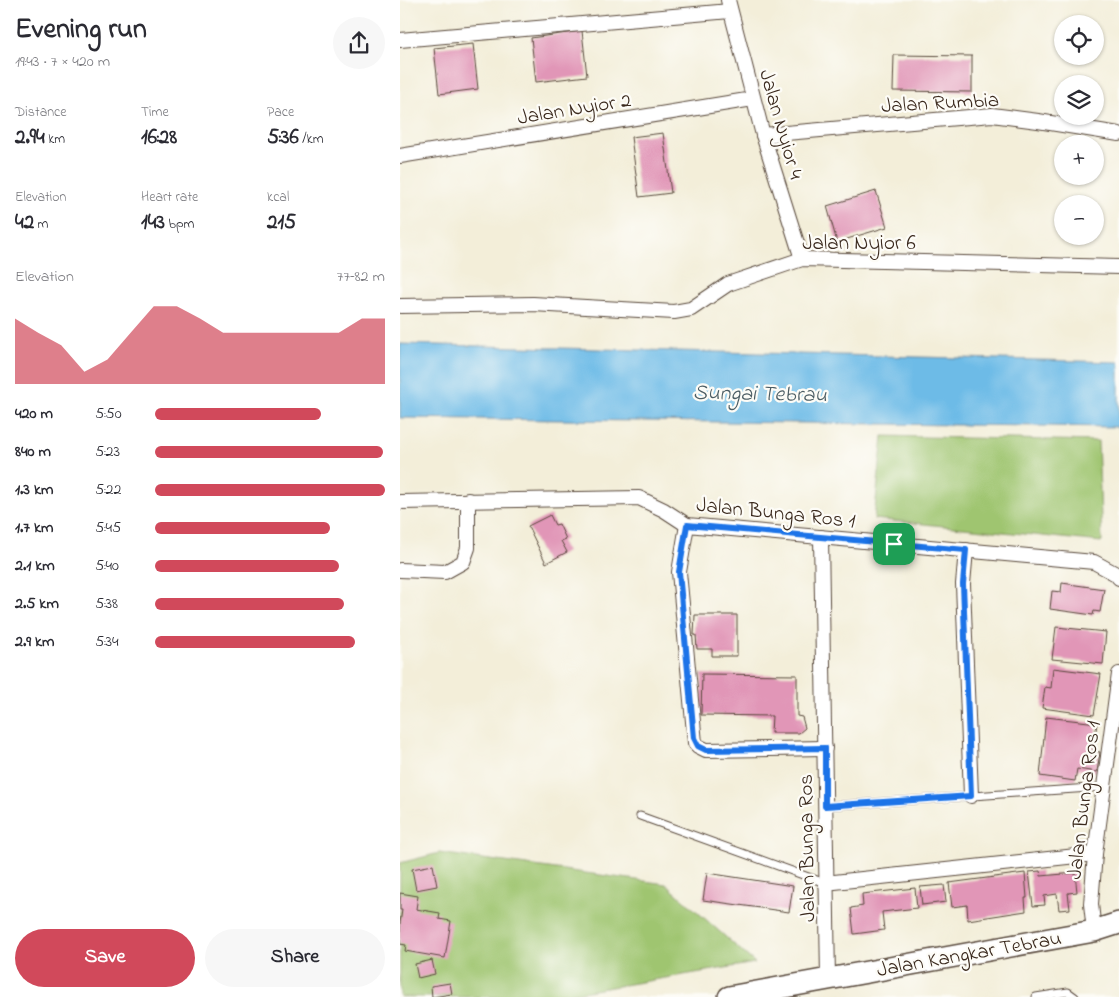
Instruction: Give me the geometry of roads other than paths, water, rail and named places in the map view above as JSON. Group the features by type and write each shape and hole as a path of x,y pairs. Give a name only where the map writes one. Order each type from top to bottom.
{"main road":[{"name":"Jalan Kangkar Tebrau","path":"729,997 1094,931 1119,923"}],"street":[{"path":"400,40 729,5"},
{"name":"Jalan Nyior 4","path":"729,5 762,135 802,259"},
{"name":"Jalan Nyior 2","path":"400,156 754,100"},
{"name":"Jalan Rumbia","path":"762,135 992,115 1119,134"},
{"name":"Jalan Nyior 6","path":"400,306 533,304 674,312 691,309 728,284 802,259 1119,267"},
{"name":"Jalan Bunga Ros 1","path":"400,502 639,498 664,510 687,525 1094,562 1116,574 1119,578"},
{"path":"400,570 445,572 463,562 468,548 468,500"},
{"path":"687,525 679,572 695,742 706,750 825,748"},
{"name":"Jalan Bunga Ros","path":"821,537 828,979"},
{"path":"966,550 963,584 971,796"},
{"name":"Jalan Bunga Ros 1","path":"1094,931 1091,904 1095,854 1119,674"},
{"path":"825,883 1095,854"}],"lane":[{"path":"825,806 1104,786"},
{"path":"640,816 825,883"},
{"path":"1036,997 1064,992 1068,992 1075,997"}],"water":[{"name":"Sungai Tebrau","path":"400,344 1119,362 1119,427 400,418"}]}
